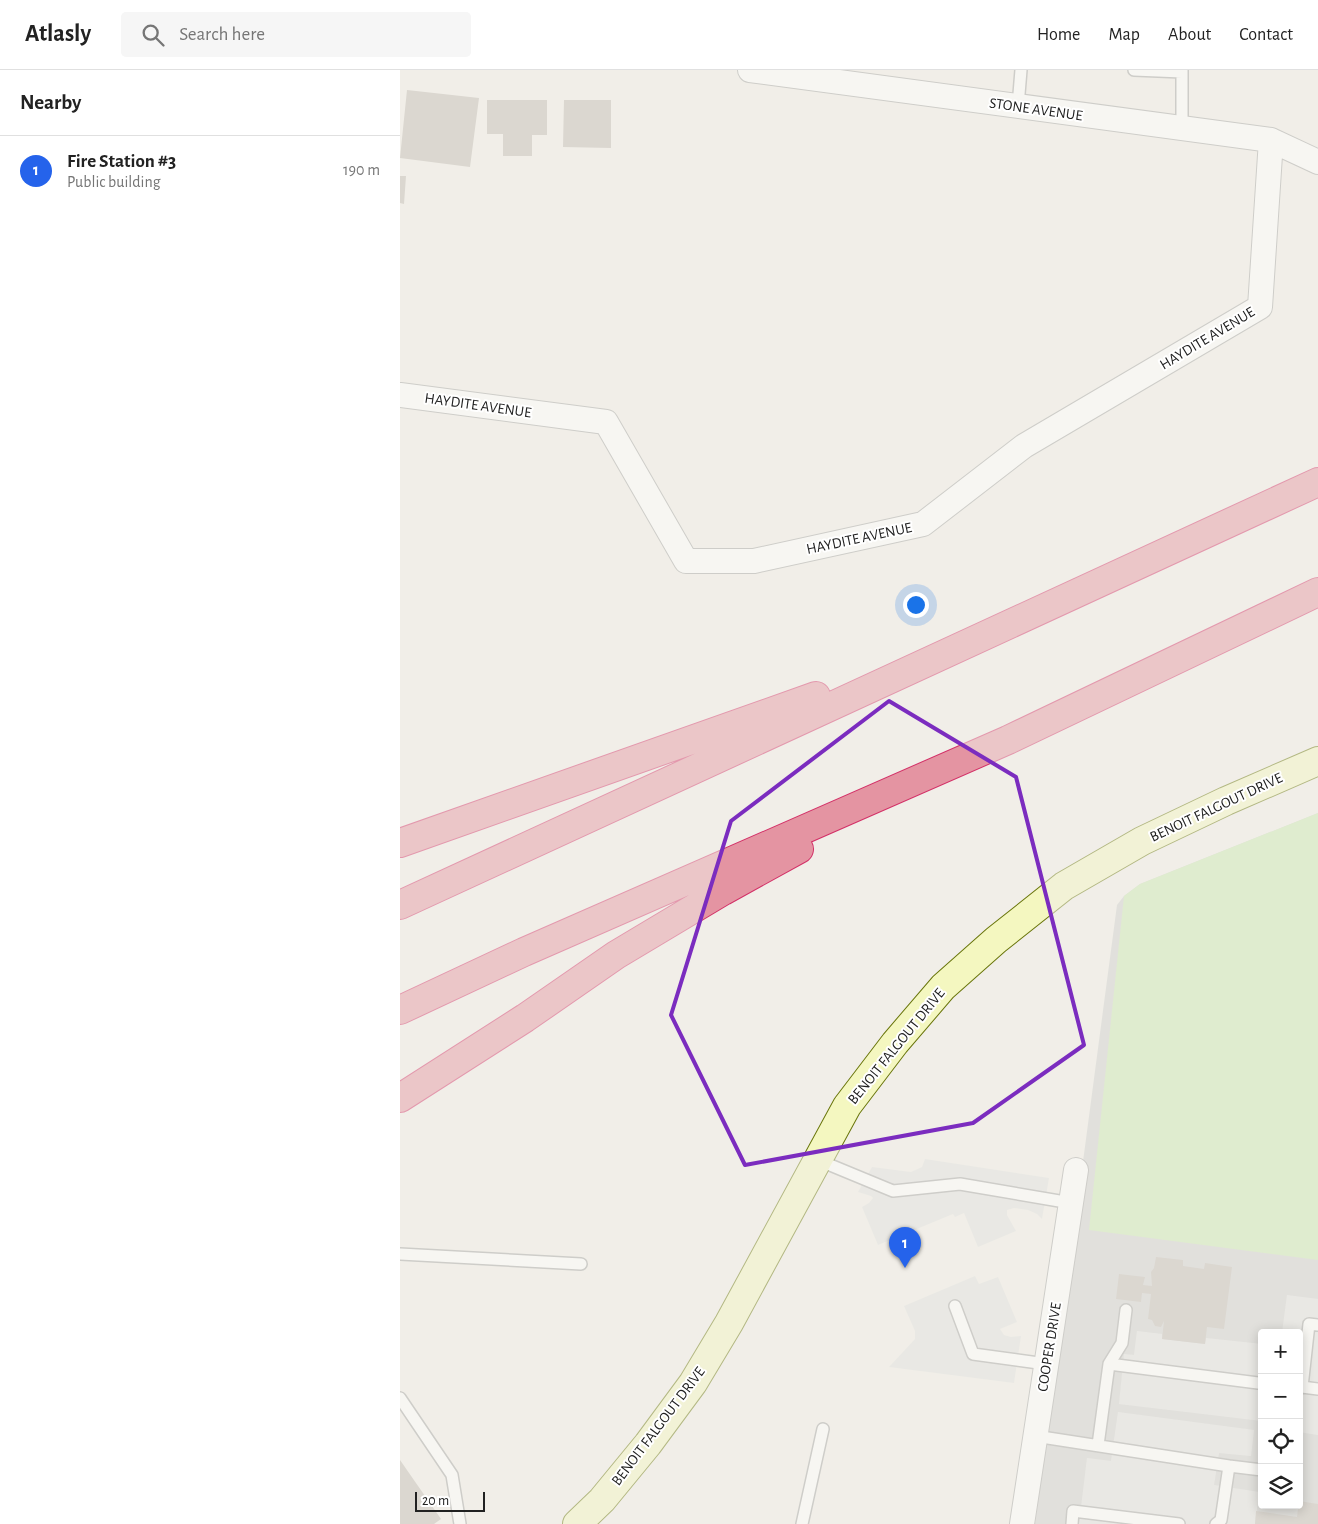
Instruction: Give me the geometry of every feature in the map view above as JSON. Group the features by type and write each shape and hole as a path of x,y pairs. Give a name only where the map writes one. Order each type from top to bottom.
{"highway":[{"path":"400,905 1318,482"},
{"path":"400,1098 525,1018 616,955 723,891 832,831 1008,740 1318,592"},
{"path":"400,843 985,636"},
{"path":"400,1010 524,952 1008,740"}],"street":[{"name":"STONE AVENUE","path":"750,70 1271,140 1318,162"},
{"name":"HAYDITE AVENUE","path":"400,395 606,422 686,561 754,561 923,524 1024,446 1260,307 1271,140"},
{"name":"BENOIT FALGOUT DRIVE","path":"577,1524 602,1500 648,1444 693,1384 729,1323 847,1106 895,1043 943,988 996,940 1064,886 1142,841 1226,801 1318,761"},
{"name":"COOPER DRIVE","path":"1022,1524 1076,1170"}],"lane":[{"path":"1018,106 1020,70"},
{"path":"1134,70 1182,71 1182,128"},
{"path":"818,1160 893,1191 960,1184 1071,1203"},
{"path":"400,1254 581,1264"},
{"path":"955,1306 973,1354 1046,1364"},
{"path":"1098,1445 1109,1364 1122,1343 1126,1310"},
{"path":"1302,1374 1309,1324 1318,1325"},
{"path":"1109,1364 1258,1383"},
{"path":"1303,1388 1318,1389"},
{"path":"400,1398 452,1475 460,1524"},
{"path":"802,1524 823,1429"},
{"path":"1035,1436 1258,1470"},
{"path":"1216,1524 1221,1520 1229,1466"},
{"path":"1072,1524 1073,1512 1178,1524"}],"highlighted area":[{"path":"889,701 1016,777 1084,1045 973,1123 745,1165 671,1015 731,821"}],"shaded area":[{"path":"1318,813 1318,1524 1035,1524 1117,905 1124,896 1140,884"},
{"path":"925,1159 1049,1178 1042,1219 1037,1214 1028,1210 1014,1208 1007,1210 1007,1215 1016,1231 978,1247 964,1213 955,1217 953,1214 878,1245 862,1207 873,1198 858,1192 872,1167 911,1172 922,1167"},
{"path":"975,1276 979,1284 998,1277 1017,1322 1000,1329 1004,1335 1011,1337 1021,1336 1014,1383 889,1367 915,1339 915,1331 904,1306"},
{"path":"1287,1295 1318,1299 1318,1435 1303,1433 1303,1329 1283,1329"},
{"path":"1137,1331 1162,1334 1162,1339 1205,1344 1206,1338 1258,1344 1258,1421 1119,1404 1124,1354 1134,1355"},
{"path":"1118,1412 1254,1430 1251,1456 1219,1453 1214,1485 1258,1492 1255,1524 1079,1524 1087,1458 1111,1461"}],"green space":[{"path":"1318,813 1318,1260 1089,1230 1124,896 1140,884"}],"building":[{"path":"407,90 479,98 470,167 400,158"},
{"path":"487,100 547,100 547,135 532,135 532,156 503,156 503,134 487,134"},
{"path":"564,100 611,100 611,148 563,147"},
{"path":"400,176 406,176 404,204 400,203"},
{"path":"1156,1257 1183,1260 1183,1266 1204,1269 1205,1263 1232,1267 1224,1329 1207,1327 1205,1344 1162,1339 1164,1321 1161,1327 1155,1326 1152,1320 1148,1319 1151,1294 1142,1293 1141,1302 1116,1299 1119,1274 1145,1277 1143,1285 1152,1286 1151,1272 1154,1268"},
{"path":"400,1460 441,1519 434,1524 400,1524"},
{"path":"1303,1502 1318,1504 1318,1524 1255,1524 1256,1511 1297,1517 1298,1509 1303,1509"}],"place":[{"name":"Fire Station #3","path":"905,1268"}]}
